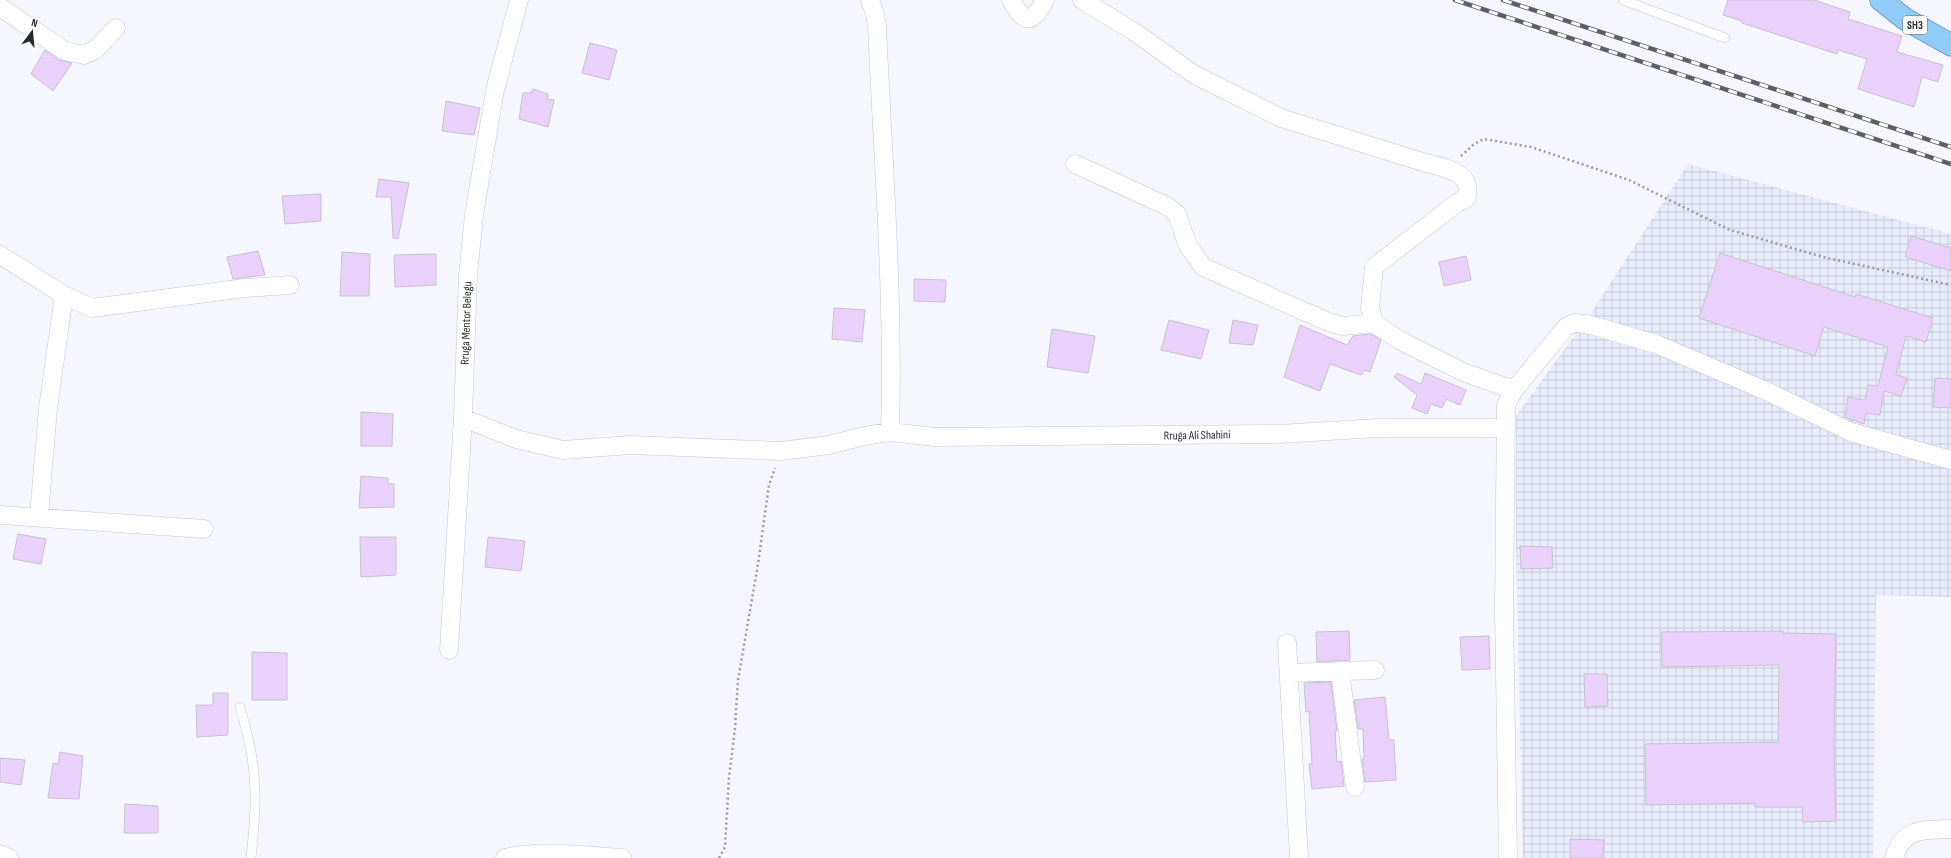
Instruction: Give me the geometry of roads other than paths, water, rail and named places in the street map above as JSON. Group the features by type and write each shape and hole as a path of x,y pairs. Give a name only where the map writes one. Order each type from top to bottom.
{"main road":[{"name":"SH3","path":"1881,0 1905,19 1951,45"}],"street":[{"name":"Rruga Mentor Belegu","path":"449,650 463,418 468,275 474,215 495,90 519,0"},
{"path":"870,0 875,14 876,26 886,198 890,324 890,432"},
{"path":"1011,0 1021,14 1029,19 1034,18 1045,0"},
{"path":"1082,0 1133,31 1195,75 1281,118 1419,161 1447,168 1464,179 1468,185 1466,198 1457,203 1374,267 1370,308 1374,323"},
{"path":"0,7 65,51 84,55 95,50 116,28"},
{"path":"1075,164 1167,206 1177,214 1188,246 1203,266 1331,323 1343,326 1374,323 1399,340 1463,372 1514,390"},
{"path":"0,255 64,295 92,308 245,288 290,285"},
{"path":"38,516 48,408 64,295"},
{"path":"1508,858 1504,610 1506,405 1514,390 1566,327 1574,323 1587,324 1656,344 1764,390 1851,432 1951,460"},
{"name":"Rruga Ali Shahini","path":"463,418 516,439 563,450 630,445 781,451 829,445 864,436 890,432 943,437 1279,434 1378,428 1505,428"},
{"path":"0,515 38,516 204,529"},
{"path":"1287,643 1290,673 1299,858"},
{"path":"1290,673 1375,670"},
{"path":"1340,672 1355,787"},
{"path":"1894,858 1900,842 1909,834 1925,830 1951,829"},
{"path":"0,854 8,858"},
{"path":"505,858 536,854 622,858"}],"lane":[{"path":"1623,0 1725,38"},
{"path":"240,707 250,743 254,767 255,793 251,858"}],"railway":[{"path":"1455,0 1951,164"},
{"path":"1503,0 1951,147"}]}
